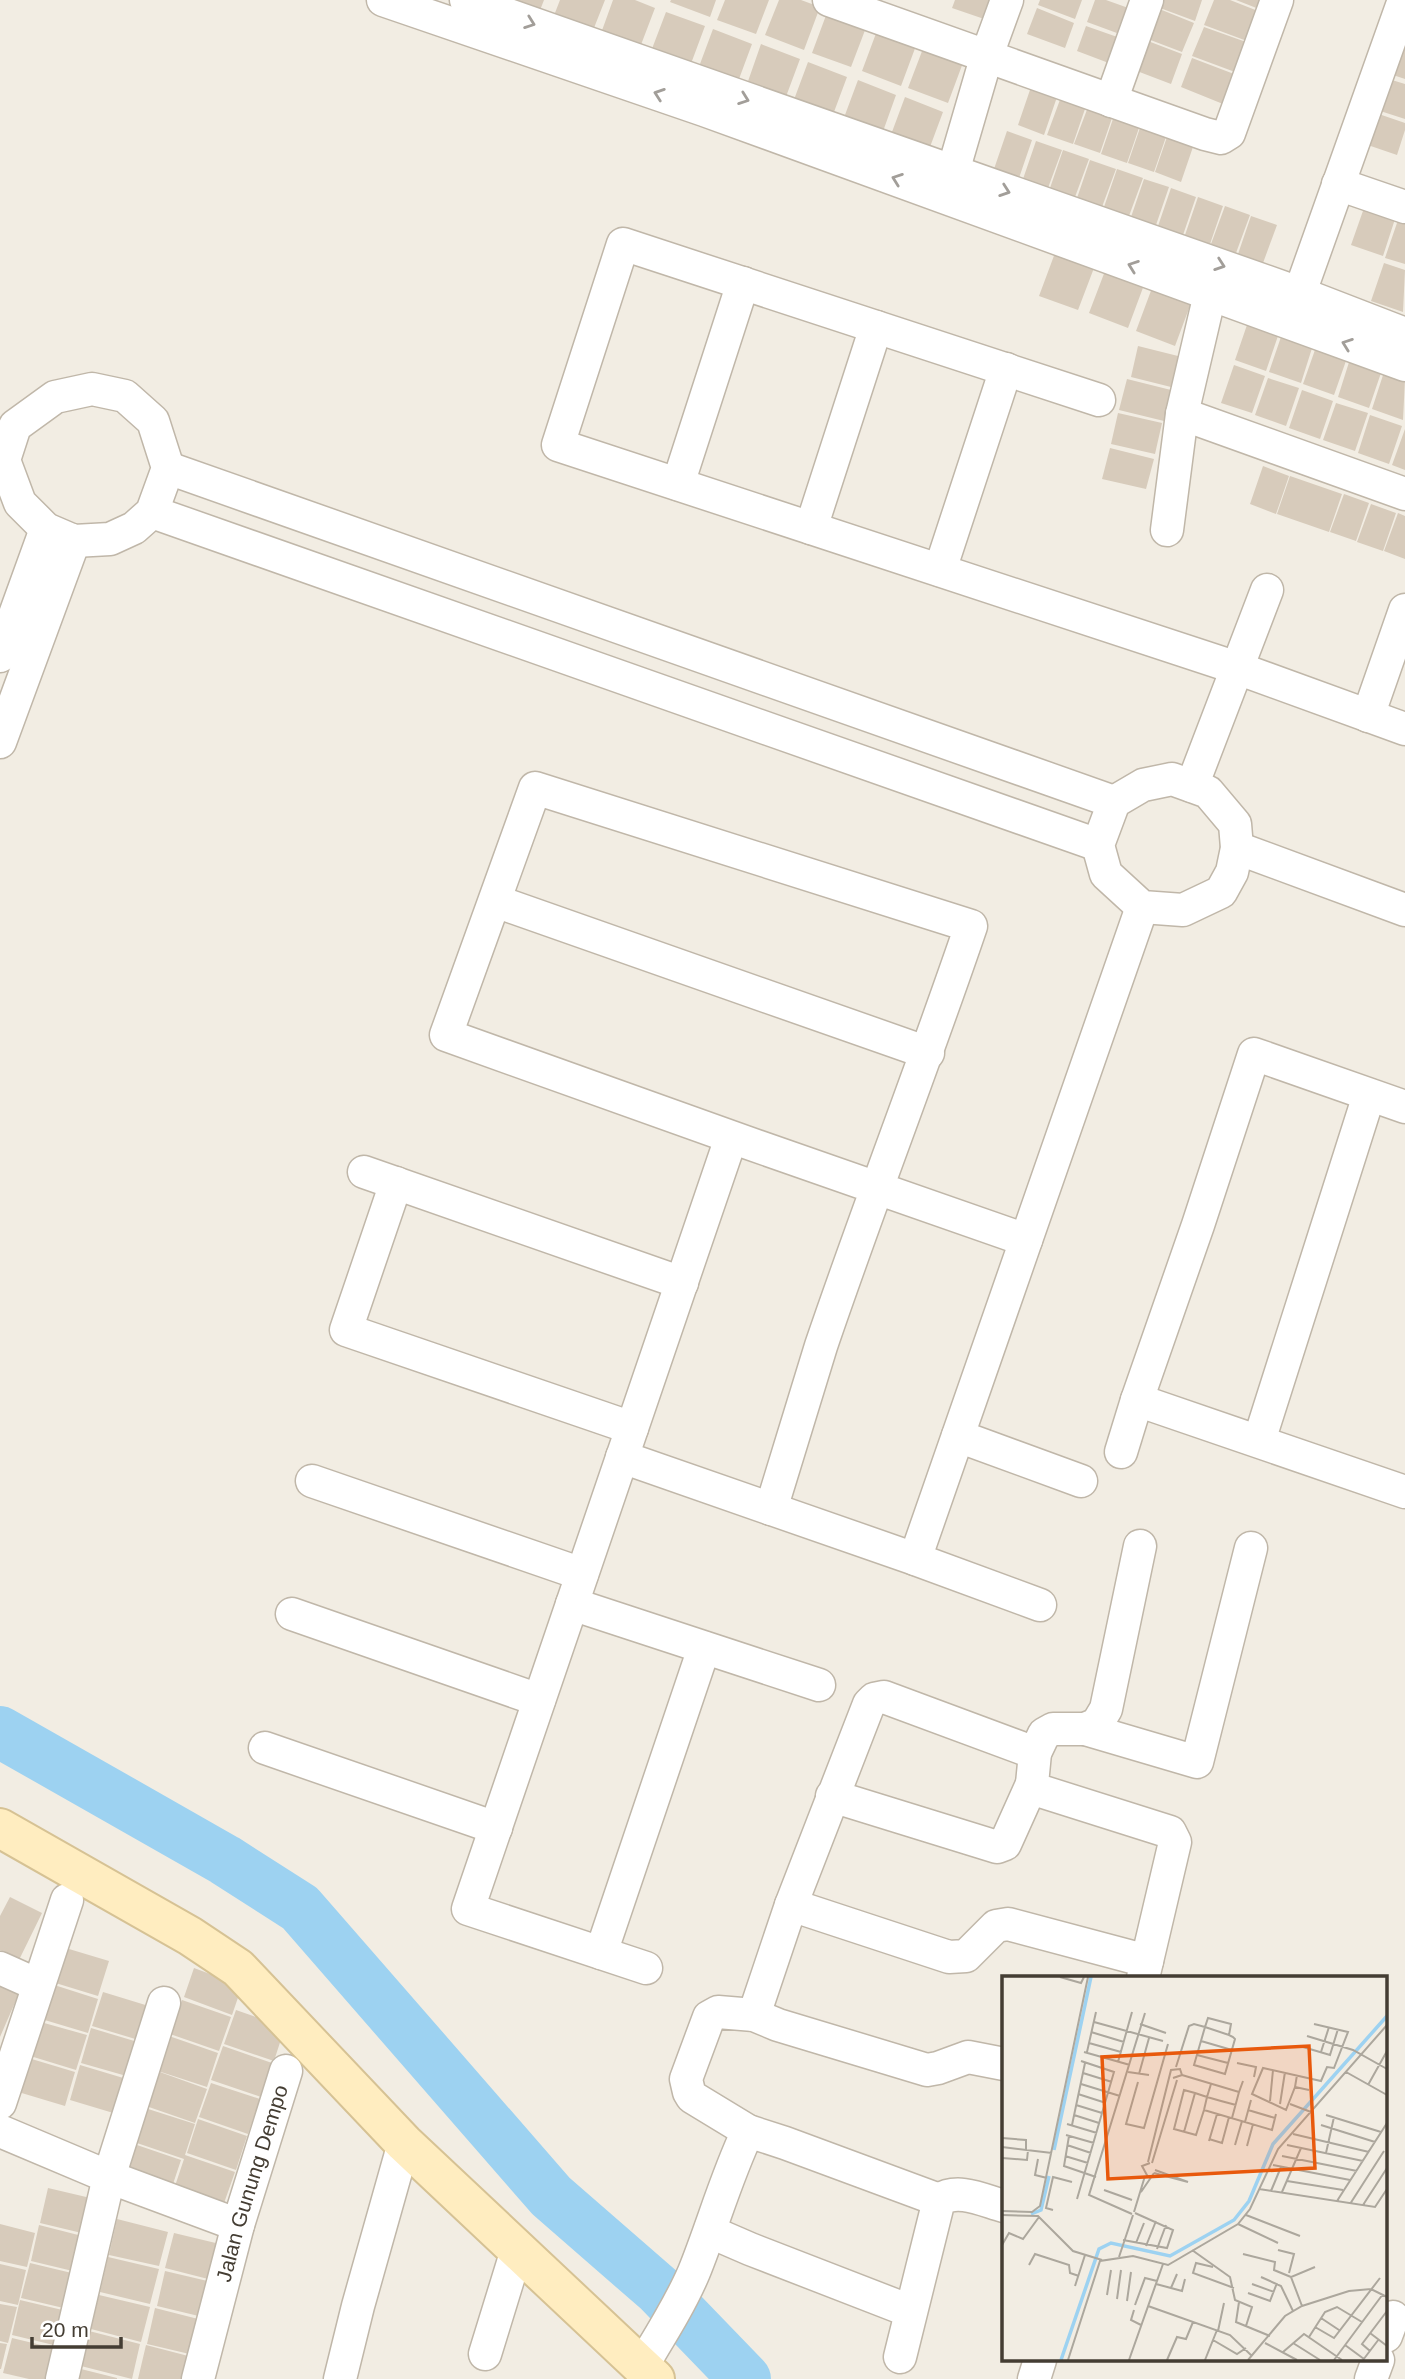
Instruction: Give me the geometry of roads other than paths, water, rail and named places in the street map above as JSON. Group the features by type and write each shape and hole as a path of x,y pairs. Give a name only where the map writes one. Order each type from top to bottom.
{"street":[{"path":"383,0 460,8 704,110 1300,293 1405,334"},
{"path":"829,0 881,9 986,55 1214,137 1226,136 1277,0"},
{"path":"949,185 986,55 1007,0"},
{"path":"1111,101 1147,0"},
{"path":"1290,322 1404,0"},
{"path":"1338,184 1405,207"},
{"path":"949,185 1210,294 1405,365"},
{"path":"1099,400 623,244 558,445 1237,668 1405,729"},
{"path":"678,484 743,283"},
{"path":"1167,530 1182,414 1210,294"},
{"path":"811,528 876,327"},
{"path":"940,570 1006,369"},
{"path":"92,389 125,396 153,421 168,468 152,512 134,528 110,539 60,535 20,503 2,460 8,423 55,397 92,389"},
{"path":"1182,414 1405,494"},
{"path":"168,468 1114,802"},
{"path":"152,512 1098,845"},
{"path":"0,656 60,535"},
{"path":"0,743 60,535"},
{"path":"1192,786 1267,590"},
{"path":"1368,716 1405,610"},
{"path":"1172,779 1192,786 1208,792 1235,824 1237,848 1232,872 1221,892 1184,910 1142,907 1106,874 1098,845 1114,802 1143,785 1172,779"},
{"path":"771,1509 821,1346 878,1189 928,1053 971,926 535,788 446,1035 731,1138 878,1189 1026,1240"},
{"path":"1237,848 1405,910"},
{"path":"495,901 928,1053"},
{"path":"915,1559 1142,907"},
{"path":"1121,1452 1254,1054 1405,1107"},
{"path":"1259,1441 1370,1095"},
{"path":"646,1968 468,1909 731,1138"},
{"path":"364,1172 682,1283"},
{"path":"396,1184 346,1330 627,1443 771,1509 1040,1605"},
{"path":"1137,1399 1405,1492"},
{"path":"958,1436 1081,1481"},
{"path":"312,1481 582,1574"},
{"path":"1085,1729 1097,1724 1106,1709 1140,1546"},
{"path":"832,1796 997,1847 1005,1844 1032,1784 1035,1753 1044,1734 1053,1729 1085,1729 1197,1762 1251,1548"},
{"path":"572,1604 819,1685"},
{"path":"292,1614 539,1700"},
{"path":"601,1953 704,1648"},
{"path":"754,2015 791,1905 869,1704 884,1697 1035,1753"},
{"path":"265,1748 496,1828"},
{"path":"791,1905 950,1957 966,1956 996,1926 1008,1924 1145,1970 1175,1842 1173,1835 1034,1789 1032,1784"},
{"path":"0,1828 227,1959 256,1986 404,2143 648,2373 670,2319 693,2275 734,2159 748,2131"},
{"path":"0,2103 67,1900"},
{"path":"0,1968 38,1985"},
{"path":"62,2379 108,2177 164,2003"},
{"path":"1002,2064 968,2057 927,2070 778,2025 754,2015 718,2012 709,2017 686,2079 692,2096 748,2131 939,2200 951,2194 962,2194 1002,2205"},
{"name":"Jalan Gunung Dempo","path":"198,2379 238,2225 286,2071"},
{"path":"0,2131 108,2177 238,2225"},
{"path":"340,2379 404,2143"},
{"path":"900,2357 939,2200"},
{"path":"711,2228 720,2236 750,2249 910,2311"},
{"path":"485,2354 517,2250"},
{"path":"1034,2379 1039,2362"},
{"path":"1371,2379 1377,2362"}],"waterway":[{"path":"0,1732 225,1860 300,1908 551,2196 659,2290 745,2379"}]}
